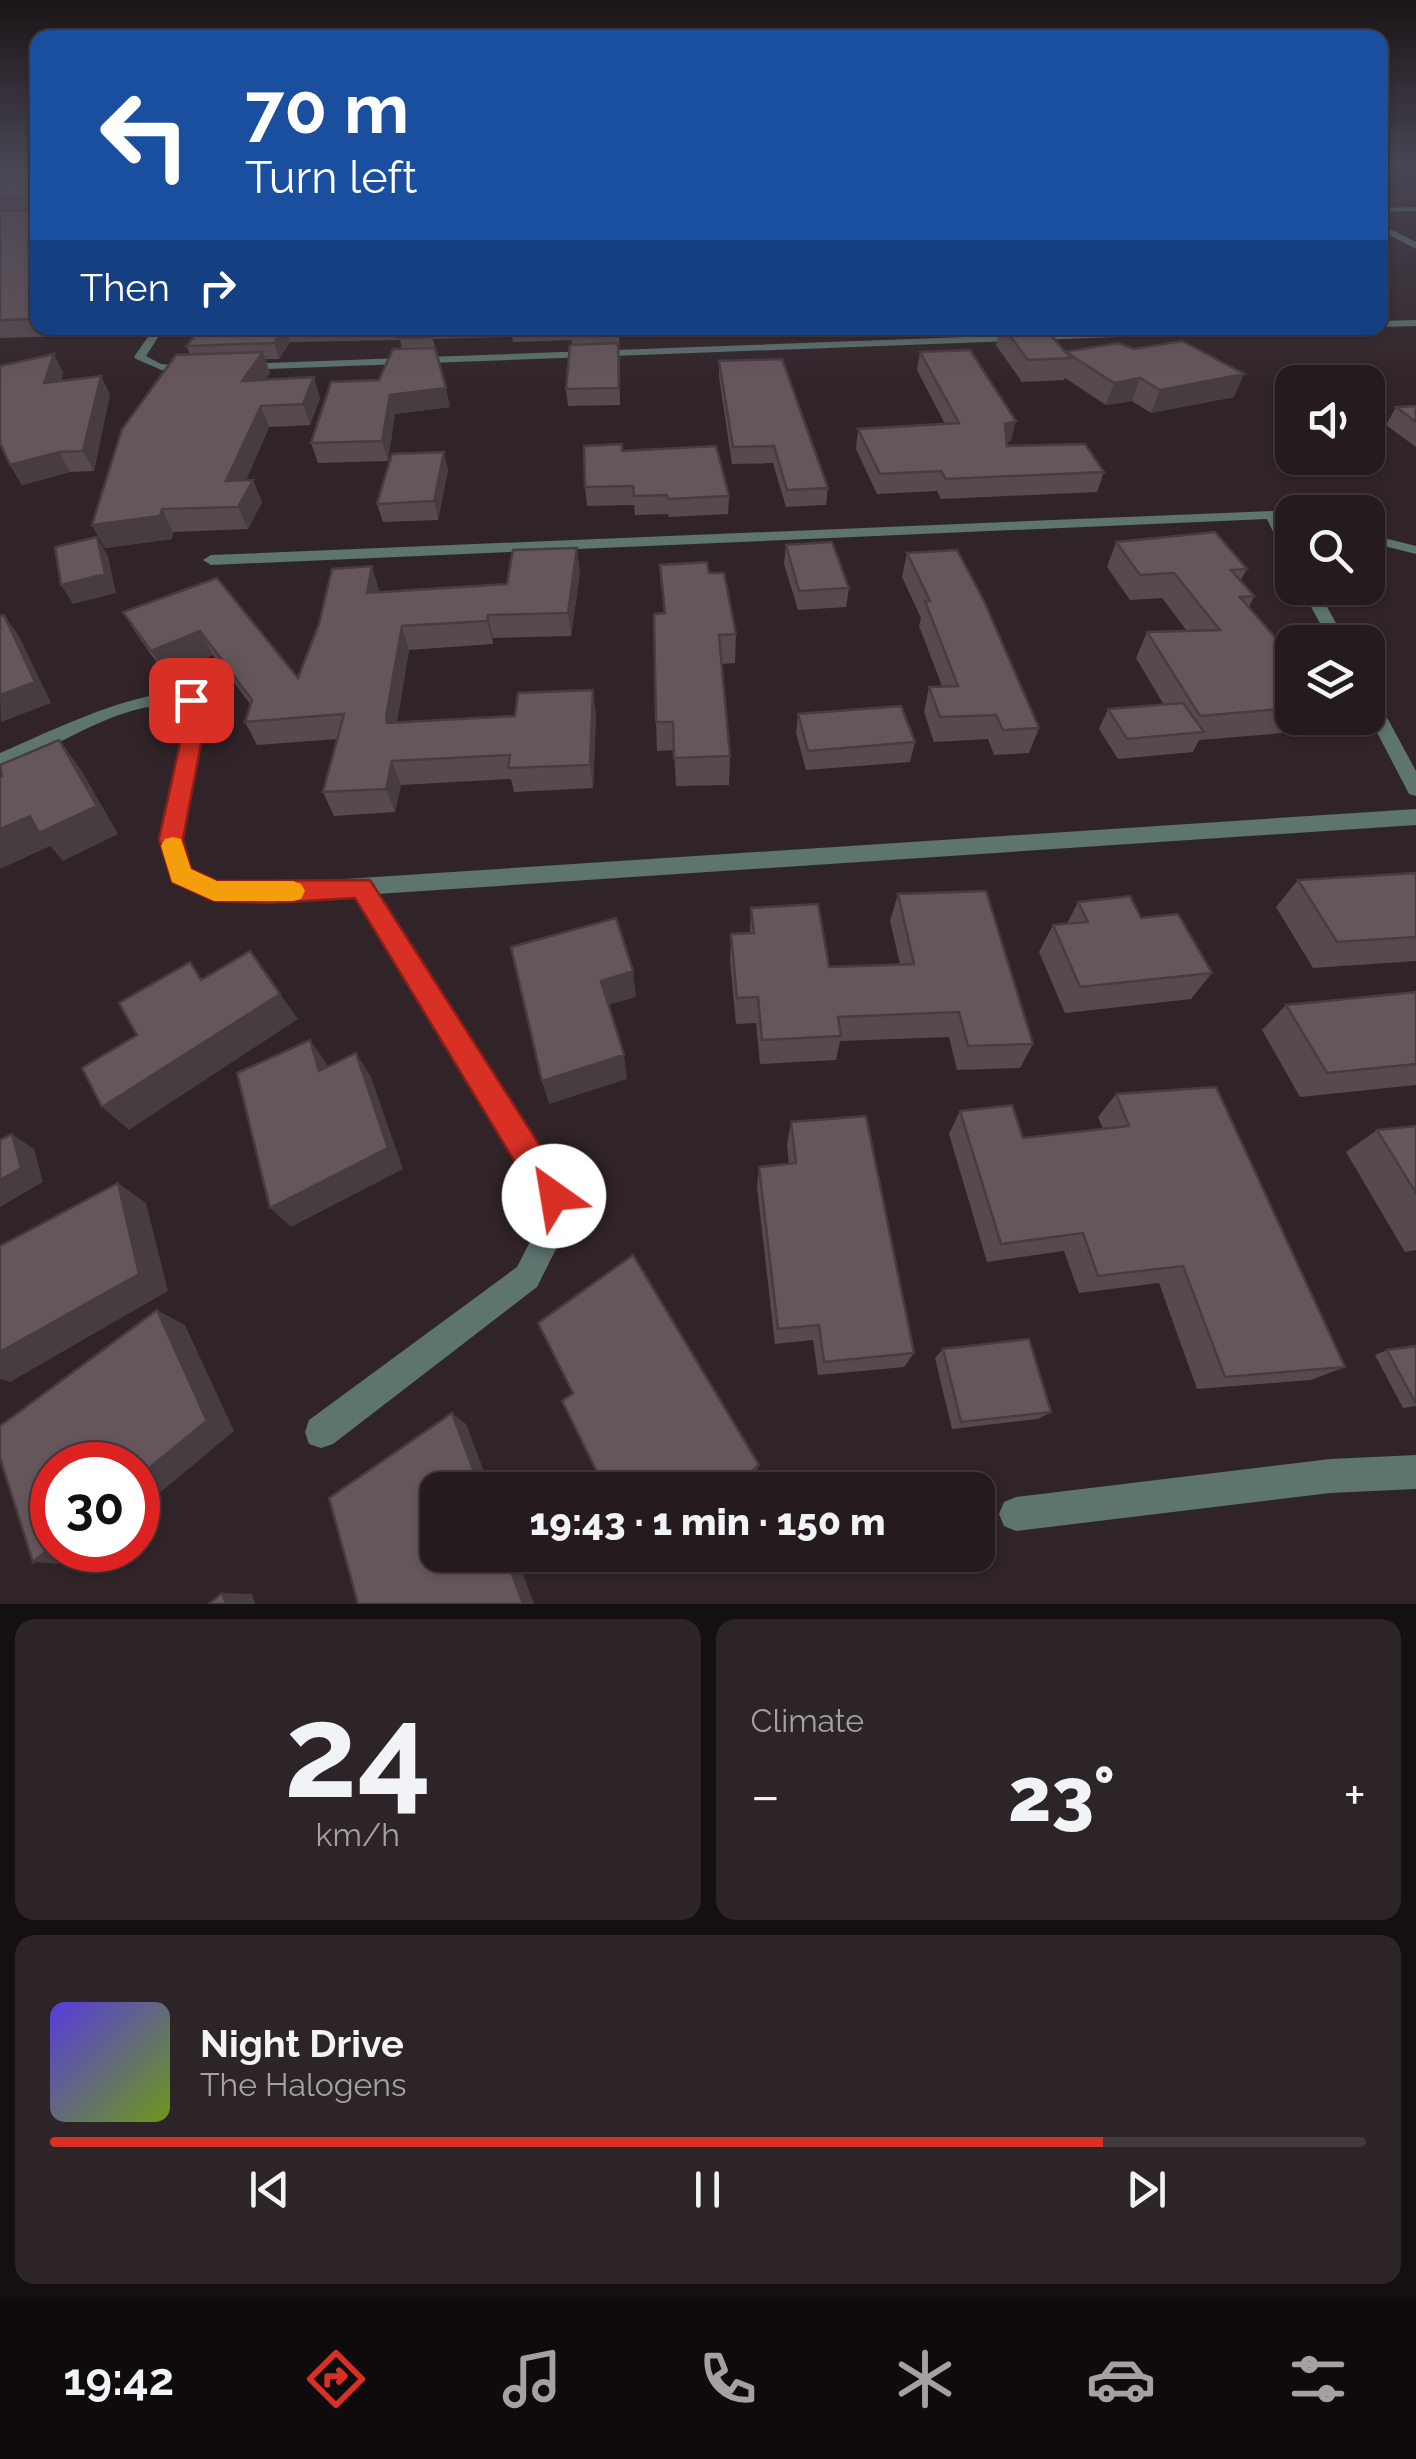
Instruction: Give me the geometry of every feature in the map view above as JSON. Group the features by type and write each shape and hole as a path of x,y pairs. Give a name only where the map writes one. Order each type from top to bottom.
{"street":[{"path":"1388,324 1416,323"},
{"path":"153,335 140,357 147,364 168,369 208,368"},
{"path":"949,335 952,339"},
{"path":"227,368 1071,335"},
{"path":"1272,515 1275,521"},
{"path":"212,560 1275,516"},
{"path":"1385,542 1416,550"},
{"path":"0,761 137,703 174,695 191,700 197,712 171,839 181,875 214,891 268,893 1416,817"},
{"path":"1385,731 1416,789"},
{"path":"322,1432 526,1278 549,1235 554,1196 362,887"},
{"path":"1016,1514 1330,1476 1416,1472"}],"building":[{"path":"0,239 30,239 30,319 0,320"},
{"path":"195,335 280,335 274,343 187,346"},
{"path":"400,335 433,337 399,338"},
{"path":"1009,335 1051,335 1065,352 1118,343 1134,349 1182,341 1244,374 1160,390 1140,378 1114,383 1066,352 1071,358 1028,360"},
{"path":"618,343 619,388 566,389 570,345"},
{"path":"435,348 446,388 390,395 382,441 311,443 331,382 379,380 393,349"},
{"path":"970,350 1016,421 1005,424 1007,446 1085,444 1104,472 946,479 941,471 880,474 858,429 959,423 920,352"},
{"path":"263,352 242,381 314,377 303,404 261,406 226,481 253,480 238,507 162,509 160,516 92,525 122,429 176,355"},
{"path":"54,354 44,383 101,376 83,451 59,452 10,465 0,443 0,366"},
{"path":"782,359 828,488 787,490 774,446 733,447 719,361"},
{"path":"1416,406 1416,422 1396,407"},
{"path":"622,444 622,451 716,446 729,496 668,499 667,495 634,496 633,486 585,487 584,446"},
{"path":"444,452 434,501 377,504 392,454"},
{"path":"1215,532 1247,569 1231,570 1254,596 1240,597 1275,637 1275,709 1200,716 1147,632 1220,630 1174,573 1140,575 1116,542"},
{"path":"97,537 105,574 61,585 55,547"},
{"path":"832,542 849,588 799,591 786,545"},
{"path":"577,548 568,613 488,615 487,621 402,626 386,717 387,723 515,716 518,693 593,690 590,765 508,768 510,755 392,761 386,789 323,792 344,714 245,722 252,700 200,631 151,651 123,612 217,578 298,678 319,624 332,569 372,566 367,593 507,584 513,550"},
{"path":"957,550 984,601 1039,728 1003,730 996,715 940,717 929,687 958,686 925,601 930,601 907,553"},
{"path":"707,562 709,573 724,573 736,634 719,635 730,756 674,758 673,722 656,722 654,614 665,613 660,565"},
{"path":"4,615 35,682 0,695 0,616"},
{"path":"1183,703 1204,732 1127,739 1108,709"},
{"path":"901,706 915,742 808,751 798,714"},
{"path":"59,740 97,806 39,833 30,816 0,829 0,765"},
{"path":"1416,873 1416,937 1337,942 1298,880"},
{"path":"986,891 1033,1044 968,1046 959,1012 838,1017 841,1036 762,1040 758,997 737,998 731,934 754,933 751,908 818,904 829,967 914,964 898,894"},
{"path":"1130,896 1141,918 1178,914 1212,973 1080,987 1053,925 1088,922 1078,902"},
{"path":"616,918 633,971 601,981 624,1055 542,1081 511,947"},
{"path":"250,951 280,994 102,1107 82,1068 137,1035 119,1003 190,962 201,980"},
{"path":"1416,992 1416,1064 1327,1073 1286,1005"},
{"path":"310,1040 319,1071 356,1053 388,1148 270,1208 237,1073"},
{"path":"1216,1087 1345,1367 1225,1377 1183,1266 1098,1276 1083,1233 1001,1244 960,1111 1012,1105 1023,1138 1129,1126 1116,1094"},
{"path":"866,1116 914,1353 824,1362 819,1325 778,1329 759,1167 796,1163 791,1122"},
{"path":"1416,1126 1416,1193 1377,1130"},
{"path":"12,1134 21,1168 0,1180 0,1140"},
{"path":"118,1183 139,1274 0,1352 0,1246"},
{"path":"633,1255 759,1465 751,1472 597,1472 562,1401 573,1393 538,1323"},
{"path":"157,1310 207,1421 160,1459 160,1442 30,1442 30,1553 0,1458 0,1426"},
{"path":"1029,1339 1051,1412 961,1422 943,1349"},
{"path":"1416,1346 1416,1404 1387,1350"},
{"path":"452,1413 474,1472 420,1472 420,1572 511,1572 523,1604 358,1604 329,1498"},
{"path":"222,1593 226,1604 209,1604"}],"slow traffic":[{"path":"173,846 181,875 214,891 293,891"}],"route":[{"path":"191,700 197,712 171,839 181,875 214,891 268,893 362,887 554,1196"}]}
